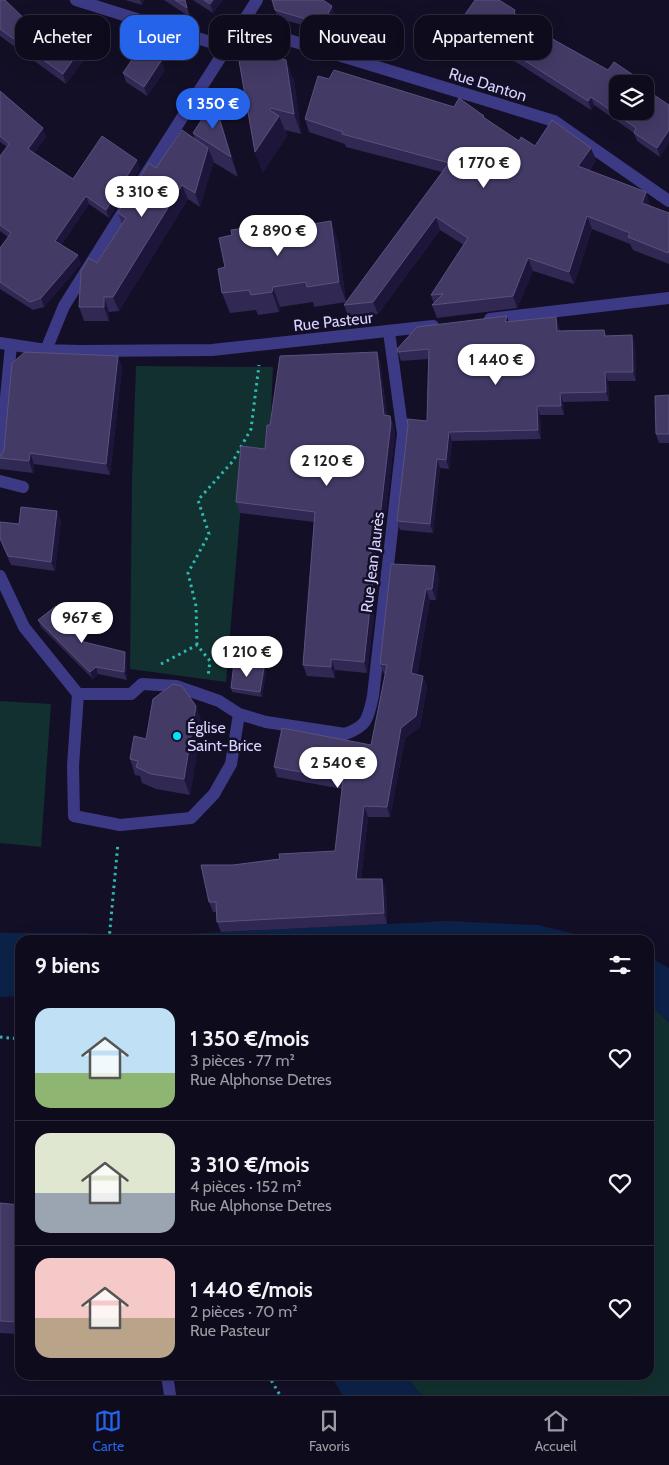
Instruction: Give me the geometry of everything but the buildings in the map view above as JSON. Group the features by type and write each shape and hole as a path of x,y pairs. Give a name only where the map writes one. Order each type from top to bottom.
{"street":[{"name":"Rue Danton","path":"76,0 209,42"},
{"path":"247,15 257,0"},
{"name":"Rue Danton","path":"290,40 554,120 669,201"},
{"path":"46,350 64,306 218,60"},
{"path":"476,321 669,298"},
{"name":"Rue Pasteur","path":"6,344 46,350 80,351 212,350 447,325"},
{"name":"Rue Jean Jaurès","path":"239,714 266,722 345,734 355,730 367,720 373,696 403,434 389,332"},
{"path":"0,460 6,344"},
{"path":"0,481 23,487"},
{"path":"0,576 24,627 78,694 73,766 74,816 120,825 191,818 214,794 231,764 239,714 220,701 176,686 142,684 131,694 78,694"},
{"path":"168,1380 170,1395"}],"path":[{"path":"205,696 210,660 197,645 196,606 188,573 209,534 198,500 233,461 251,429 260,360 265,345"},
{"path":"148,684 151,670 197,645"},
{"path":"110,935 120,825"},
{"path":"0,1037 15,1038"},
{"path":"271,1380 280,1395"}],"green space":[{"path":"136,366 273,367 269,460 245,457 226,682 130,669 132,478"},
{"path":"0,701 51,704 41,847 0,843"},
{"path":"654,992 669,998 669,1395 372,1395 364,1380 654,1380"}],"water":[{"path":"447,921 538,925 579,935 166,935"},
{"path":"0,933 86,933 114,935 15,935 15,996 0,997"},
{"path":"654,960 669,968 669,1023 654,1009"},
{"path":"334,1380 409,1380 422,1395 342,1395"}],"place":[{"name":"Église Saint-Brice","path":"177,736"}]}
